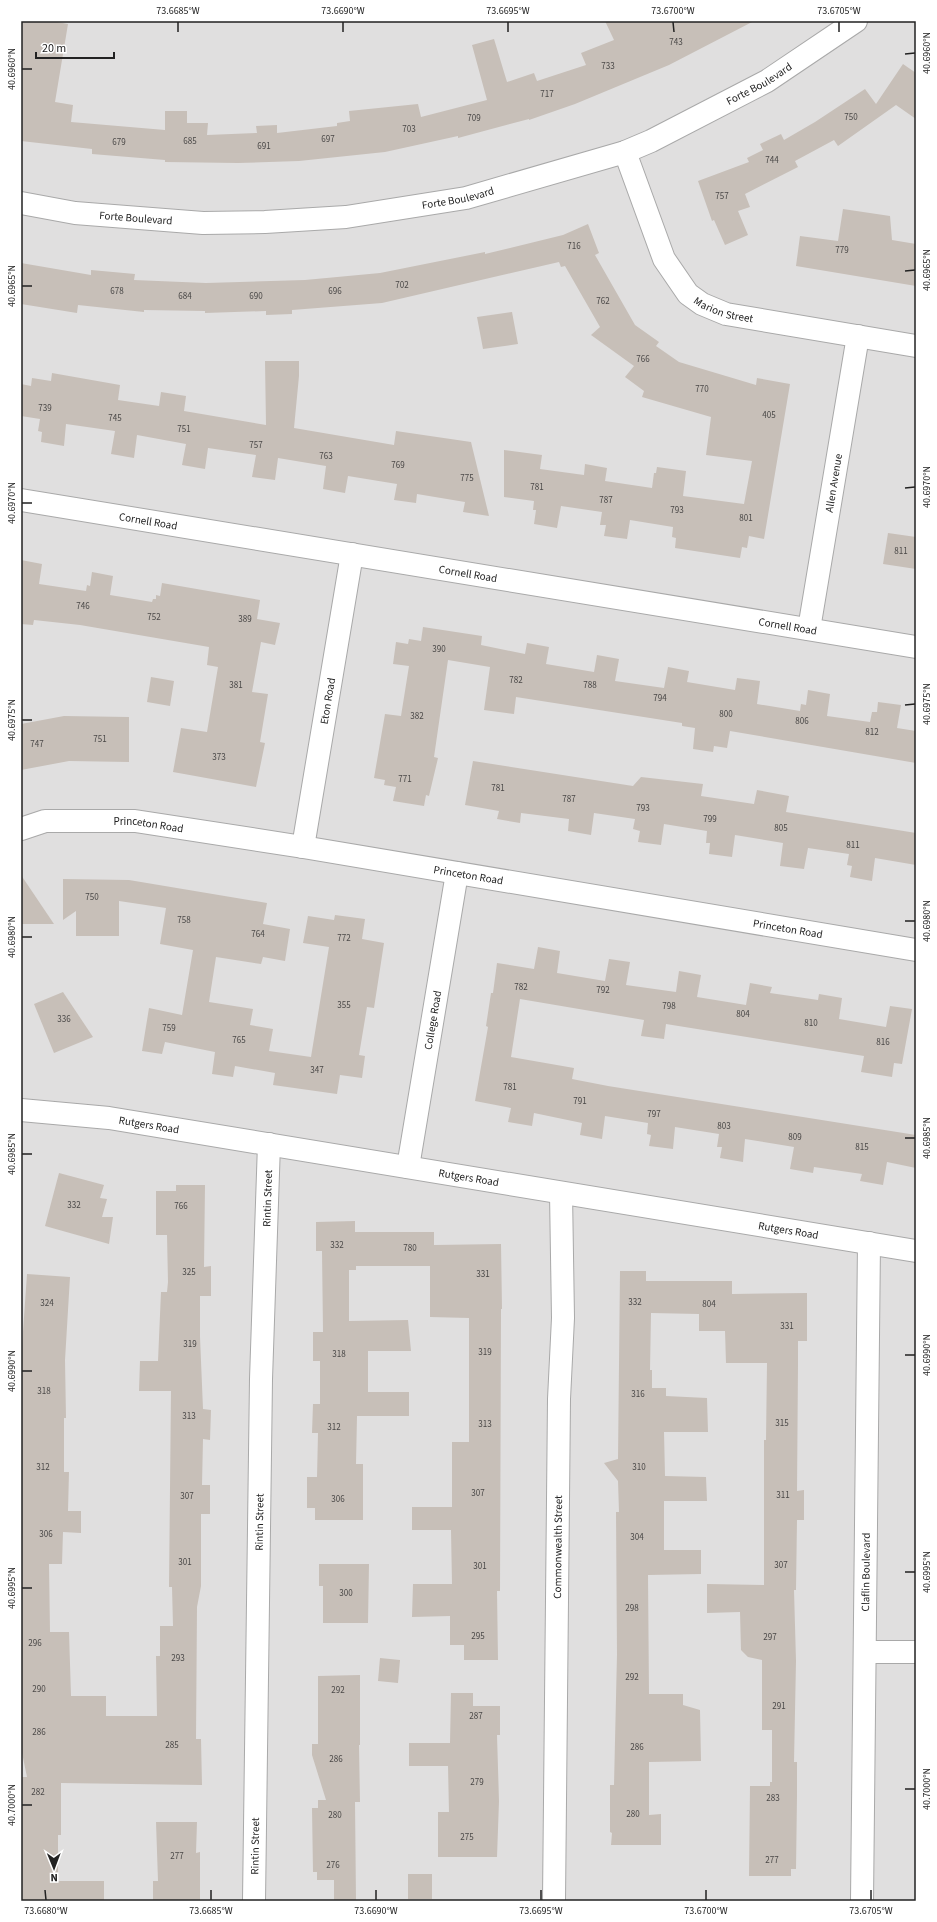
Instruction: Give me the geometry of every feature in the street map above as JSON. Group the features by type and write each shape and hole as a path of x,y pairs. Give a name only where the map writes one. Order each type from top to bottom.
{"street":[{"name":"Forte Boulevard","path":"21,203 75,213 203,223 265,222 346,216 466,198 625,152 651,141 767,81 856,21"},
{"name":"Marion Street","path":"625,152 664,259 688,294 702,304 726,314 916,346"},
{"name":"Allen Avenue","path":"808,629 858,336"},
{"name":"Cornell Road","path":"21,500 916,647"},
{"name":"Eton Road","path":"303,847 352,554"},
{"name":"Princeton Road","path":"21,829 45,821 136,821 303,847 916,950"},
{"name":"College Road","path":"408,1167 457,873"},
{"name":"Rutgers Road","path":"21,1110 109,1118 916,1251"},
{"name":"Rintin Street","path":"254,1901 261,1379 269,1144"},
{"name":"Commonwealth Street","path":"554,1901 559,1399 563,1318 561,1193"},
{"name":"Claflin Boulevard","path":"862,1901 866,1652 869,1243"},
{"path":"866,1652 916,1652"}],"shaded area":[{"path":"21,21 916,21 916,1901 21,1901"}],"building":[{"path":"21,21 52,21 68,24 55,102 73,105 71,122 165,130 165,111 187,111 187,123 208,123 207,135 257,133 256,126 277,125 277,133 337,126 337,123 350,121 349,111 418,104 421,117 487,100 472,45 494,39 507,82 534,73 537,81 586,65 581,53 614,40 605,21 754,21 669,65 575,104 529,120 458,138 458,136 385,152 299,161 238,163 165,162 165,160 92,154 92,149 21,141"},
{"path":"903,64 916,73 916,119 896,105 838,146 834,140 795,161 798,167 745,194 750,207 738,211 748,235 725,245 714,220 712,221 698,181 749,162 747,158 763,150 760,144 781,134 784,140 815,122 865,89 876,104"},
{"path":"843,209 890,216 892,240 916,244 916,286 796,266 800,236 838,241"},
{"path":"588,224 599,253 595,255 635,325 659,342 656,346 679,362 756,385 757,378 790,384 764,539 749,536 747,548 742,547 740,558 675,548 676,538 672,537 673,527 630,520 627,539 604,536 606,525 600,525 602,512 561,506 557,528 534,524 536,510 533,510 534,501 504,497 504,450 542,455 540,469 584,475 585,464 607,468 605,481 652,488 654,473 656,473 657,467 686,471 683,496 744,504 752,461 706,455 711,417 642,397 644,391 625,377 634,366 591,335 600,327 565,266 561,267 559,262 382,303 292,310 292,314 266,315 266,311 205,313 205,311 144,310 144,312 78,305 77,313 21,304 21,263 91,275 91,270 135,274 134,280 206,283 305,280 380,273 485,252 485,254 563,235"},
{"path":"512,312 518,344 483,349 477,317"},
{"path":"265,361 299,361 294,428 394,445 396,431 471,442 489,516 463,512 465,502 417,494 416,503 394,500 397,484 348,476 345,493 323,489 326,466 278,458 275,480 252,477 256,455 208,448 205,469 182,465 186,444 137,435 134,458 111,454 115,431 66,424 64,446 41,442 42,432 38,431 40,419 21,416 21,384 31,386 32,378 51,381 52,373 120,385 118,400 159,406 161,392 186,396 184,411 266,425"},
{"path":"888,533 916,537 916,569 883,564"},
{"path":"21,560 42,564 39,584 86,591 87,585 90,586 92,572 113,576 110,595 152,602 153,599 156,599 156,595 160,596 162,583 260,600 257,619 280,623 275,645 261,642 252,692 268,694 260,742 265,743 256,787 173,772 181,728 207,732 218,667 207,665 209,647 80,625 34,620 33,625 21,624"},
{"path":"423,627 482,636 481,645 525,654 527,643 549,647 546,664 594,672 597,655 619,659 615,681 664,688 668,667 689,671 687,682 735,690 737,678 760,681 757,704 800,711 801,704 806,705 808,690 830,694 827,716 870,722 872,712 877,712 878,702 901,705 897,728 916,731 916,763 730,731 727,748 714,746 713,752 693,749 695,728 682,726 682,723 516,697 514,714 484,710 490,667 448,660 434,757 438,758 429,796 426,795 424,806 393,801 396,787 384,785 385,780 374,778 385,714 401,716 409,666 393,664 396,642 408,644 409,639 421,641"},
{"path":"151,677 174,681 170,706 147,702"},
{"path":"64,716 129,717 129,762 69,761 21,770 21,724"},
{"path":"473,761 633,786 641,777 703,784 701,796 754,804 757,790 789,796 786,812 916,833 916,865 875,858 872,881 850,877 852,866 847,865 849,854 808,848 804,869 780,866 783,843 735,835 732,857 709,854 710,843 706,843 707,831 664,824 661,845 638,842 640,831 633,829 635,819 594,813 591,835 568,831 569,819 521,813 520,823 497,819 499,811 465,805"},
{"path":"21,875 54,924 21,924"},
{"path":"63,879 129,880 267,903 263,924 290,929 285,961 263,957 261,964 216,957 209,1002 253,1009 250,1025 273,1029 269,1051 311,1057 329,947 303,943 308,916 334,920 335,915 365,919 362,939 384,943 374,1008 367,1007 359,1055 365,1056 362,1078 340,1075 337,1094 273,1085 275,1073 235,1066 233,1077 212,1074 215,1052 165,1042 162,1054 142,1051 149,1008 182,1015 193,950 160,944 166,908 119,901 119,936 76,936 76,911 63,920"},
{"path":"538,947 560,951 557,973 605,981 609,959 630,962 626,985 676,992 679,971 701,975 697,997 746,1005 750,983 772,987 770,993 818,1000 819,994 842,998 839,1019 886,1027 890,1006 912,1009 902,1064 894,1063 892,1077 861,1072 864,1056 666,1024 664,1039 641,1036 644,1020 520,999 511,1057 574,1068 572,1079 608,1086 916,1135 916,1168 887,1162 883,1185 860,1181 862,1174 814,1167 813,1173 790,1169 794,1147 745,1139 743,1162 720,1158 722,1147 717,1147 719,1134 675,1127 673,1149 649,1146 651,1135 647,1134 648,1123 605,1116 602,1139 580,1135 582,1123 534,1113 532,1126 508,1122 511,1108 475,1101 488,1027 486,1026 491,993 493,993 497,963 534,969"},
{"path":"63,992 93,1037 54,1053 34,1004"},
{"path":"59,1173 104,1185 100,1198 107,1199 102,1217 113,1217 109,1244 45,1226"},
{"path":"176,1185 205,1185 204,1267 211,1266 211,1296 200,1296 203,1409 211,1410 210,1440 203,1439 202,1485 210,1485 210,1514 201,1514 201,1586 197,1607 196,1739 201,1739 202,1785 61,1783 61,1835 58,1835 58,1881 104,1881 104,1901 21,1901 21,1777 27,1777 21,1748 22,1346 27,1274 70,1277 65,1360 66,1418 64,1418 64,1472 69,1472 68,1511 81,1511 81,1533 63,1532 62,1564 49,1564 50,1632 69,1632 71,1696 106,1696 106,1716 157,1716 156,1656 160,1656 160,1626 173,1626 172,1587 169,1587 171,1391 139,1391 140,1361 158,1361 161,1292 167,1292 168,1282 167,1235 156,1235 156,1191 176,1191"},
{"path":"355,1221 355,1232 434,1232 434,1245 501,1244 500,1591 497,1591 498,1660 464,1660 464,1645 450,1645 450,1616 412,1617 413,1584 452,1584 451,1530 412,1530 412,1507 452,1507 452,1442 469,1442 469,1318 430,1317 430,1266 356,1266 356,1270 349,1270 349,1321 408,1320 411,1351 368,1351 368,1392 409,1392 409,1416 357,1416 356,1464 363,1464 363,1520 315,1520 315,1508 307,1508 307,1477 317,1477 318,1433 312,1433 313,1404 320,1404 320,1361 313,1361 313,1332 323,1332 322,1251 316,1251 316,1222"},
{"path":"620,1271 646,1271 646,1281 732,1281 732,1294 807,1293 807,1341 798,1341 797,1491 804,1490 804,1520 797,1520 796,1590 794,1590 796,1661 794,1762 797,1762 797,1796 796,1869 791,1869 791,1876 749,1876 750,1786 770,1786 770,1782 772,1782 772,1730 762,1730 762,1660 748,1657 741,1650 740,1612 707,1613 707,1584 764,1585 764,1440 766,1440 767,1363 726,1363 725,1331 699,1331 699,1314 651,1313 650,1370 652,1370 652,1388 666,1388 666,1396 707,1398 708,1432 664,1432 665,1476 706,1477 707,1501 664,1501 664,1550 701,1550 701,1574 648,1575 649,1694 683,1694 683,1705 700,1710 701,1761 649,1762 649,1815 661,1814 661,1845 611,1845 610,1785 614,1785 617,1654 616,1512 619,1512 618,1481 604,1463 618,1459"},
{"path":"319,1564 369,1564 368,1623 323,1623 323,1586 319,1586"},
{"path":"380,1658 400,1660 398,1683 378,1681"},
{"path":"360,1675 360,1802 355,1802 356,1901 334,1901 334,1880 317,1880 317,1872 313,1872 312,1808 318,1808 318,1800 326,1800 312,1755 312,1744 318,1744 318,1676"},
{"path":"451,1693 473,1693 473,1706 500,1706 500,1735 497,1735 499,1801 497,1857 438,1857 438,1812 449,1812 448,1766 409,1766 409,1743 450,1743"},
{"path":"156,1822 197,1822 196,1853 200,1852 200,1901 153,1901 153,1881 158,1881"},
{"path":"408,1874 432,1874 432,1899 408,1899"}]}
